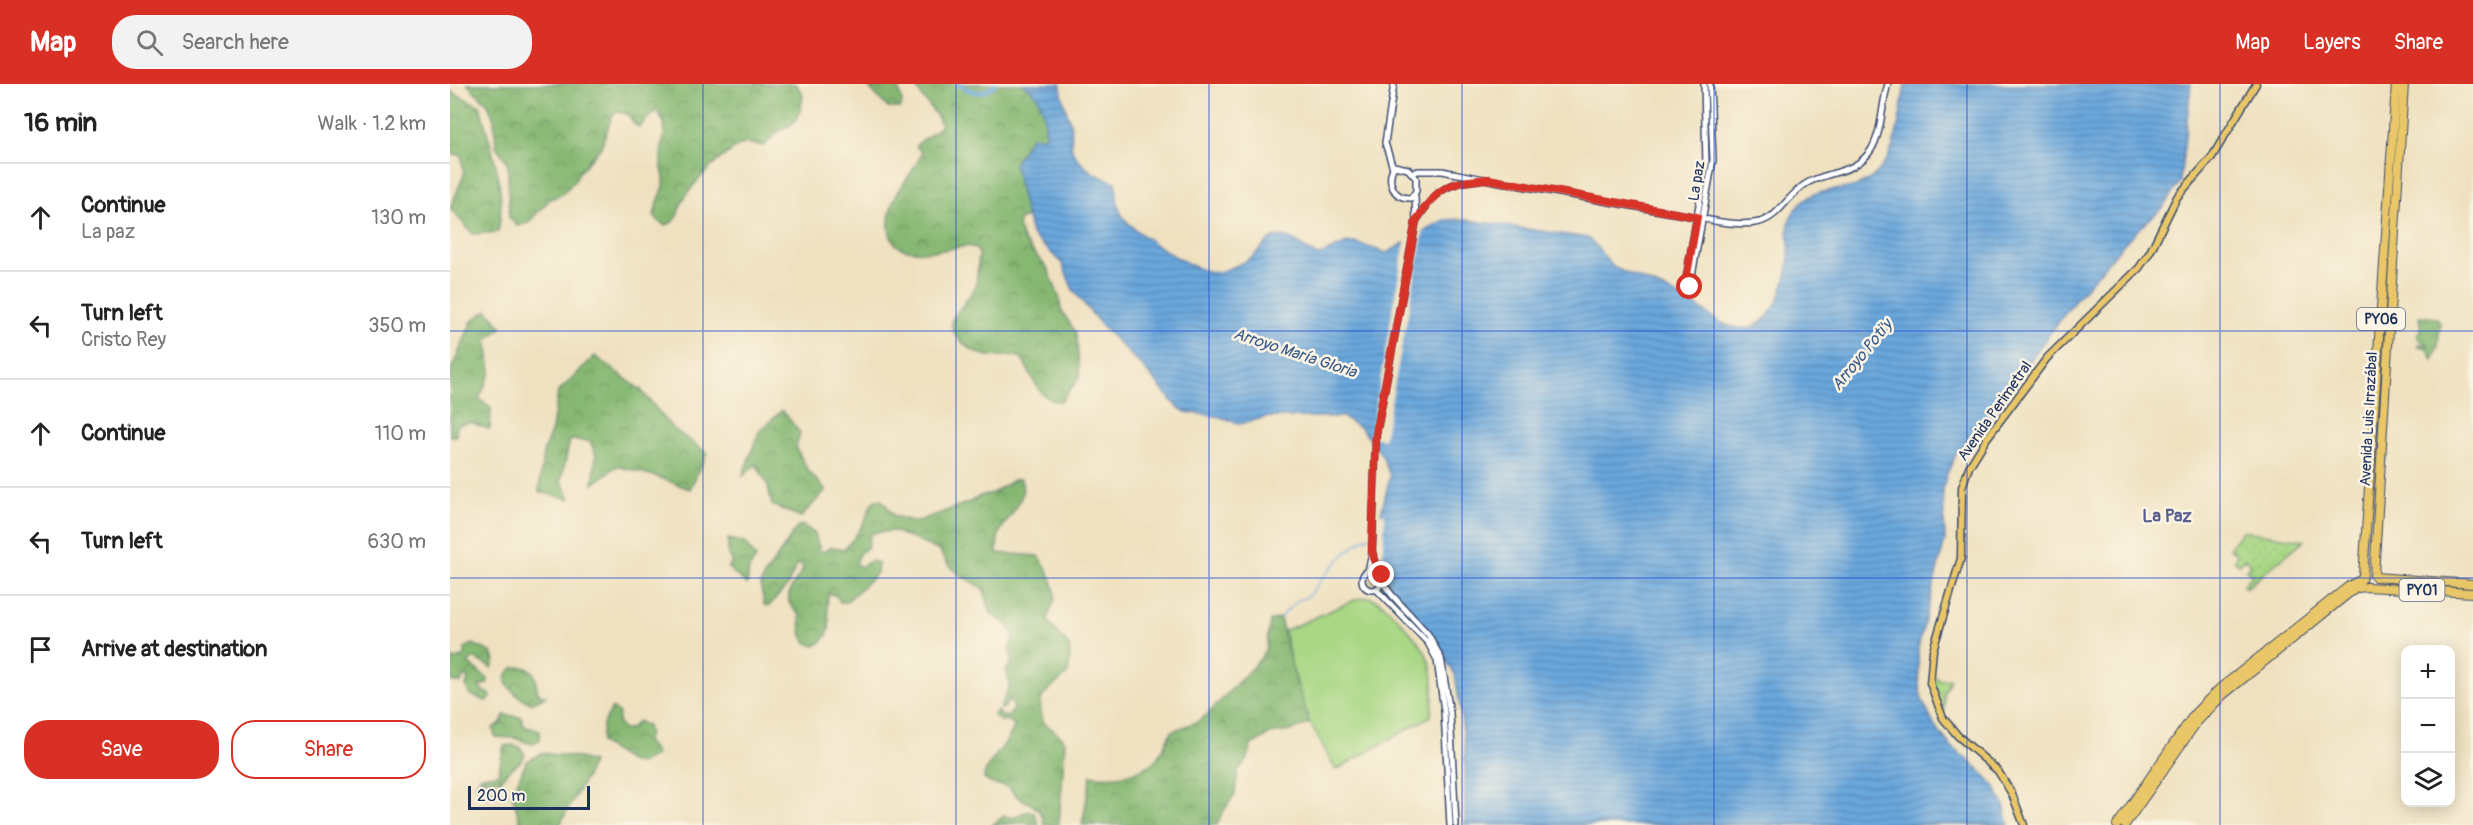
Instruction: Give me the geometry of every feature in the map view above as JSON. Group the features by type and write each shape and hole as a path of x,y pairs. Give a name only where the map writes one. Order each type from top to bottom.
{"highway":[{"name":"PY06","path":"2363,578 2396,84"},
{"name":"Avenida Luis Irrazábal","path":"2374,577 2404,84"},
{"path":"2349,586 2366,558"},
{"name":"PY01","path":"2363,578 2368,574 2374,577 2473,584"},
{"path":"2125,825 2197,722 2216,701 2348,594 2357,588 2369,587 2375,583 2374,577"},
{"path":"2117,825 2195,713 2219,689 2349,586 2363,578 2364,585 2369,587"},
{"name":"PY01","path":"2369,587 2473,592"}],"main road":[{"name":"Avenida Perimetral","path":"2024,825 2012,794 1998,771 1958,736 1943,718 1930,683 1933,650 1961,558 1961,497 1965,475 1987,438 2047,358 2139,268 2150,252 2177,197 2212,157 2256,84"}],"street":[{"path":"1394,84 1385,139 1394,167 1391,185 1397,194 1406,198 1414,209"},
{"name":"La paz","path":"1704,84 1707,152 1700,217 1690,287 1685,286 1700,217 1713,150 1708,95 1710,84"},
{"path":"1413,173 1442,171 1700,217 1749,223 1759,222 1773,215 1803,185 1845,171 1863,160 1876,140 1888,84"},
{"path":"1394,167 1406,168 1413,173 1417,181"},
{"path":"1416,221 1414,196 1417,181 1424,172"},
{"path":"1368,571 1374,521 1376,435 1416,221 1428,201 1440,191 1453,184 1488,179"},
{"path":"1406,198 1414,196"},
{"path":"1372,551 1377,571 1382,575 1382,582 1428,634 1441,658 1450,712 1456,825"},
{"path":"1377,571 1368,571 1363,575 1363,584 1368,589 1376,589 1428,643 1437,660 1444,711 1450,825"},
{"path":"1376,589 1382,582"}],"green space":[{"path":"467,84 796,84 803,95 801,109 794,123 777,132 764,146 746,143 725,155 690,190 682,201 676,218 664,225 654,217 664,182 661,151 664,122 656,110 639,127 634,124 628,114 617,112 612,116 601,147 579,172 576,179 562,194 550,199 528,223 517,226 509,217 508,167 496,146 494,120 488,104"},
{"path":"866,84 897,84 902,101 901,108 888,108"},
{"path":"915,84 1041,84 1051,114 1033,216 1020,219 1018,226 1023,240 1048,269 1059,297 1061,310 1076,333 1080,377 1061,401 1046,397 1040,391 1020,357 984,355 970,349 954,332 952,319 976,287 979,254 976,248 966,246 940,251 911,250 898,246 891,236 889,223 893,203 922,153 916,146 941,125"},
{"path":"450,91 480,106 499,184 501,216 498,232 473,234 450,208 464,175 461,155 450,154"},
{"path":"487,310 502,327 487,340 491,372 479,399 491,408 490,427 489,429 470,422 457,425 456,436 450,436 450,373 472,321"},
{"path":"2419,316 2437,318 2440,323 2438,346 2433,360 2428,349 2419,347 2418,344 2428,345 2418,338 2418,333 2421,331"},
{"path":"595,356 641,390 671,427 707,453 690,489 655,476 617,466 593,484 596,455 590,441 570,440 561,480 570,499 539,492 543,453 552,429 558,392"},
{"path":"782,410 800,433 796,448 809,472 826,490 801,517 772,505 768,486 756,464 742,477 759,432"},
{"path":"1015,479 1021,479 1022,494 999,534 997,553 1039,556 1050,576 1055,593 1048,621 1067,643 1070,653 1068,673 1045,694 1040,704 1044,723 1060,735 1065,742 1059,825 1044,825 1036,807 1016,796 1007,786 992,784 984,779 988,767 1012,732 1014,725 1008,720 1000,721 994,715 997,711 1002,716 1008,716 1014,708 1010,699 1004,708 1000,709 1010,684 1006,670 1013,659 1009,650 1014,635 1008,625 991,614 983,588 961,576 946,562 940,551 894,531 871,533 867,548 859,553 856,563 860,567 870,562 878,563 877,573 846,602 840,602 837,596 829,593 827,606 829,627 823,640 815,646 803,638 800,615 791,606 789,600 792,586 803,570 802,565 797,565 787,586 769,606 764,605 761,588 763,578 798,526 804,526 815,534 820,551 823,552 831,547 843,549 860,529 875,500 882,500 894,516 916,522 993,493"},
{"path":"2242,531 2304,540 2246,588 2243,586 2253,574 2246,570 2251,564 2244,559 2239,564 2234,560 2237,554 2229,548"},
{"path":"728,539 745,543 756,558 749,569 747,584 728,568 733,561 728,555"},
{"path":"1368,597 1388,609 1425,652 1432,673 1431,716 1336,770 1310,723 1292,667 1284,631 1357,599"},
{"path":"1280,618 1292,667 1310,723 1291,731 1270,734 1251,745 1247,761 1238,770 1235,794 1217,825 1082,825 1091,775 1125,775 1149,765 1160,754 1172,731 1197,722 1207,715 1261,658 1266,648 1270,621"},
{"path":"473,644 491,652 495,660 492,668 474,658 468,663 488,679 487,684 479,686 484,692 490,694 491,698 486,701 470,695 466,687 468,678 464,676 461,683 450,681 450,660 462,657 465,654 465,648"},
{"path":"522,667 531,670 535,676 538,693 546,696 531,703 520,698 509,687 506,683 507,674 513,668"},
{"path":"1932,675 1940,680 1950,679 1944,694 1944,713 1934,690"},
{"path":"612,708 619,713 618,722 623,730 632,728 638,721 647,726 649,734 646,742 656,755 640,764 631,762 601,743 603,724"},
{"path":"504,715 521,717 524,726 540,731 540,740 532,744 514,738 495,737 493,728 501,723"},
{"path":"504,746 520,747 525,755 501,780 483,779 487,787 494,792 488,796 480,792 475,784 481,776 498,774"},
{"path":"541,753 576,757 592,762 560,825 521,825 512,794 526,762"},
{"path":"1031,811 1039,825 1021,823 992,825 1004,816 1014,818"}],"water":[{"name":"Arroyo Poti'y","path":"1022,84 1061,84 1063,100 1072,128 1071,143 1075,156 1096,174 1116,182 1117,201 1124,218 1130,225 1183,261 1209,272 1218,272 1240,264 1276,237 1291,240 1318,256 1347,243 1356,243 1387,253 1444,220 1460,219 1588,238 1615,268 1681,297 1724,324 1743,328 1765,319 1779,297 1789,259 1789,224 1801,203 1817,193 1864,183 1877,173 1886,161 1897,132 1905,84 2191,84 2180,182 2163,207 2128,239 2080,294 2002,402 1957,452 1946,476 1943,490 1945,540 1918,648 1919,685 1922,700 1934,725 1950,745 1980,770 1995,787 2004,805 2009,825 1465,825 1465,745 1455,674 1434,642 1408,617 1394,597 1382,567 1379,552 1379,522 1390,476 1382,455 1361,428 1343,417 1267,417 1240,424 1217,416 1185,412 1175,405 1143,367 1102,326 1073,290 1062,263 1031,234 1014,164 1031,137 1046,137 1046,129 1039,99 1035,93"}],"pier":[{"path":"1424,229 1384,439 1370,437 1405,241"},
{"path":"1378,514 1385,514 1383,555 1376,553"}],"waterway":[{"name":"Arroyo María Gloria","path":"958,84 977,92 986,91 995,84"},
{"path":"1280,618 1297,601 1308,596 1344,554 1370,536"}],"district":[{"name":"La Paz","path":"2167,516"}],"route":[{"path":"1382,575 1377,571 1372,551 1376,435 1416,221 1428,201 1453,184 1488,179 1697,217 1685,286 1690,287"}]}
